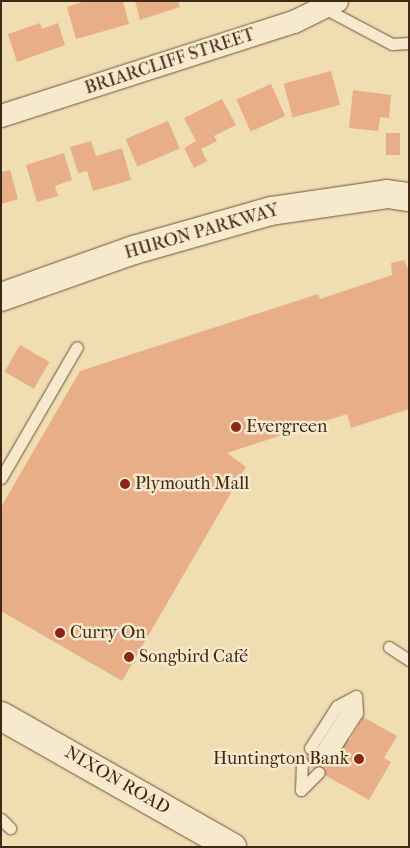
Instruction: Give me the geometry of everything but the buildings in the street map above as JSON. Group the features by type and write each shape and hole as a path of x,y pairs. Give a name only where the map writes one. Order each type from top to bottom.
{"main road":[{"name":"HURON PARKWAY","path":"1,297 134,250 271,211 387,194 409,197"},
{"name":"NIXON ROAD","path":"1,716 232,847"}],"street":[{"name":"BRIARCLIFF STREET","path":"1,116 294,22 331,4"}],"lane":[{"path":"331,4 392,44 409,43"},
{"path":"1,478 77,346"},
{"path":"389,647 409,660"},
{"path":"356,696 357,713 320,753 337,706 356,696"},
{"path":"301,790 311,767"}],"place":[{"name":"Evergreen","path":"236,427"},
{"name":"Plymouth Mall","path":"125,484"},
{"name":"Curry On","path":"60,633"},
{"name":"Songbird Café","path":"129,657"},
{"name":"Huntington Bank","path":"359,759"}]}
